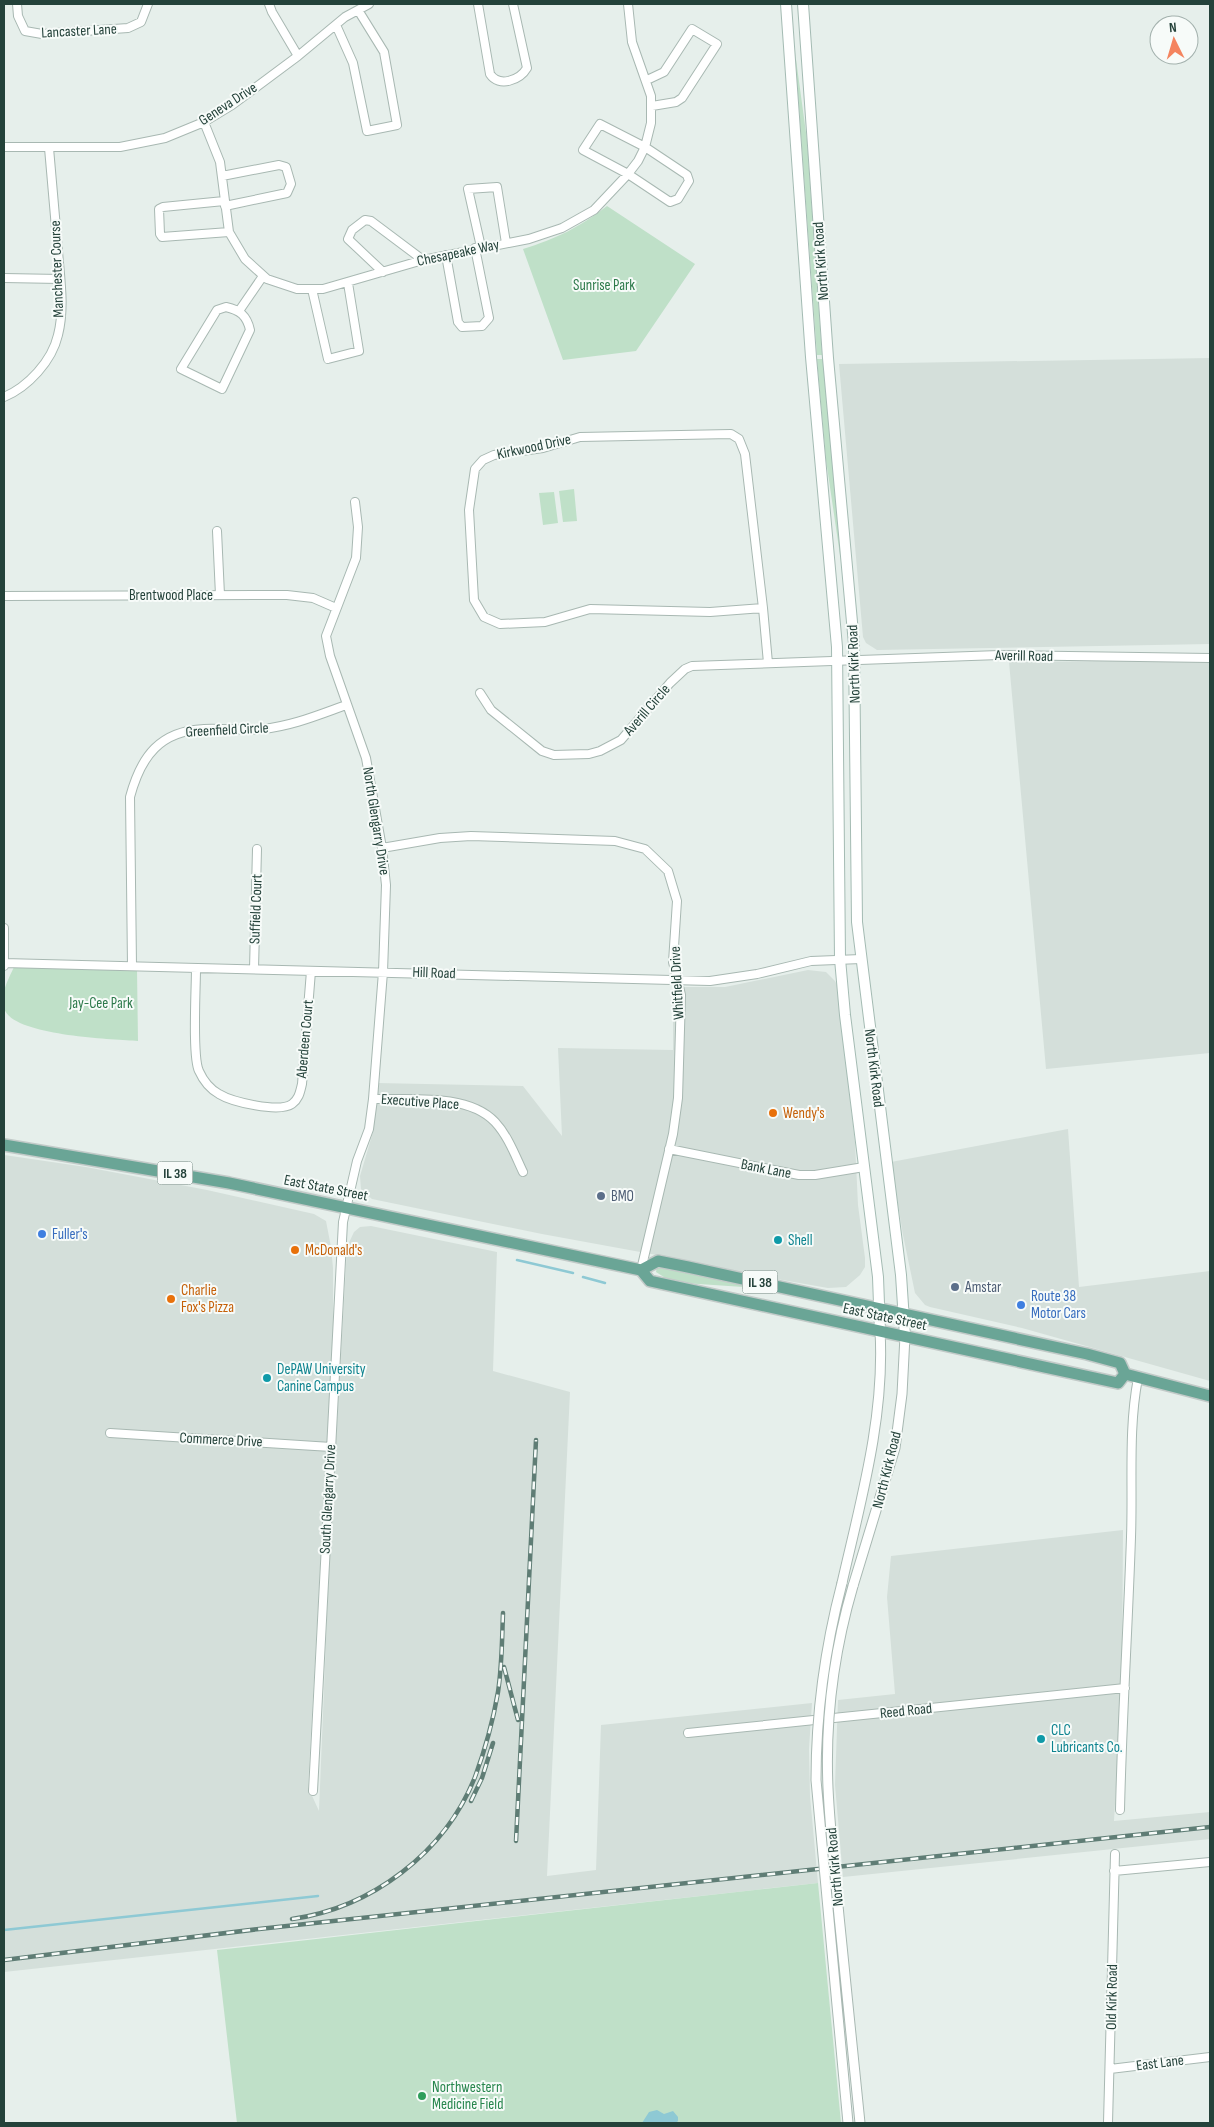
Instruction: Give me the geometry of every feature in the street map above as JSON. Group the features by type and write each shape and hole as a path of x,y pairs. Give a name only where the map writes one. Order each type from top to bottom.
{"main road":[{"name":"North Kirk Road","path":"786,4 811,357 833,582 838,662 840,959 845,1015 878,1277 880,1331"},
{"name":"North Kirk Road","path":"803,4 827,339 850,581 855,660 856,889 861,958 904,1313 905,1336"},
{"name":"East State Street","path":"4,1145 186,1175 641,1270 658,1261 904,1313 1120,1363 1125,1374 1210,1396"},
{"name":"East State Street","path":"641,1270 650,1282 1118,1383 1125,1374"}],"street":[{"name":"Lancaster Lane","path":"17,4 18,16 25,31 42,34 128,28 141,22 148,4"},
{"path":"269,4 298,56"},
{"name":"Geneva Drive","path":"4,147 120,147 165,138 204,122 298,56 336,24 369,4"},
{"path":"478,4 490,74 495,79 503,81 520,76 527,68 513,4"},
{"name":"Chesapeake Way","path":"204,122 220,162 229,232 245,259 267,279 297,289 323,289 423,260 529,239 562,228 586,214 608,197 638,161 645,147 649,133 652,106 646,80 632,42 628,4"},
{"path":"336,24 353,63 367,131 397,125 384,52 358,10"},
{"path":"646,80 664,72 692,29 717,44 682,98 676,102 652,106"},
{"path":"600,124 645,147 687,175 689,181 678,199 670,202 628,174 584,150 600,124"},
{"name":"Manchester Course","path":"4,396 14,393 45,363 58,336 61,307 60,279 49,148"},
{"path":"222,176 279,165 286,167 291,184 288,193 225,204 162,207 158,209 160,234 162,237 229,232"},
{"path":"446,255 458,322 462,327 482,326 489,318 468,189 497,187 506,243"},
{"path":"383,272 348,239 352,230 365,220 371,221 423,260"},
{"path":"240,311 264,276"},
{"path":"4,278 60,279"},
{"path":"312,289 328,359 359,351 348,283"},
{"path":"226,307 240,311 248,320 250,330 222,389 181,369 217,310 226,307"},
{"name":"Kirkwood Drive","path":"763,608 710,612 590,609 533,624 500,624 491,621 478,610 473,590 469,510 475,469 483,460 494,455 543,448 580,437 731,434 739,439 745,454 763,608 768,663"},
{"name":"North Glengarry Drive","path":"345,1207 357,1161 369,1129 373,1099 383,972 386,885 382,848 366,758 346,705 330,656 326,636 356,558 358,527 356,502"},
{"path":"217,531 220,595"},
{"name":"Brentwood Place","path":"4,596 287,595 313,598 336,608"},
{"name":"Averill Road","path":"838,662 1000,655 1210,658"},
{"name":"Averill Circle","path":"480,693 491,710 542,751 570,756 600,751 620,740 670,683 685,669 692,666 838,662"},
{"name":"Greenfield Circle","path":"132,966 130,797 135,776 150,750 173,734 203,728 259,729 289,725 346,705"},
{"name":"Whitfield Drive","path":"382,848 440,838 471,836 616,841 645,849 668,871 677,901 673,962 680,995 678,1090 675,1122 641,1270"},
{"name":"Suffield Court","path":"254,969 257,850"},
{"path":"4,928 4,964"},
{"name":"Hill Road","path":"4,964 713,981 757,974 796,964 861,958"},
{"name":"Aberdeen Court","path":"196,968 196,1054 198,1069 206,1083 219,1094 233,1100 273,1108 283,1108 292,1104 299,1096 311,971"},
{"name":"Executive Place","path":"373,1099 450,1101 474,1108 494,1121 508,1139 523,1172"},
{"name":"Bank Lane","path":"669,1149 799,1175 822,1174 864,1166"},
{"name":"South Glengarry Drive","path":"313,1791 345,1207"},
{"name":"North Kirk Road","path":"848,2123 816,1771 820,1686 828,1637 863,1490 876,1422 881,1365 880,1331"},
{"name":"North Kirk Road","path":"860,2123 830,1822 828,1737 834,1672 844,1616 895,1448 902,1394 905,1336"},
{"path":"1120,1810 1131,1536 1132,1431 1134,1399 1138,1378"},
{"name":"Commerce Drive","path":"110,1434 331,1446"},
{"name":"Reed Road","path":"688,1733 1125,1688"},
{"name":"Old Kirk Road","path":"1108,2123 1115,1854"},
{"path":"1114,1871 1210,1862"},
{"name":"East Lane","path":"1110,2069 1210,2057"}],"shaded area":[{"path":"1210,358 1210,644 877,650 866,643 863,637 839,364"},
{"path":"1210,660 1210,1053 1046,1069 1009,662"},
{"path":"808,970 826,972 837,985 855,1142 858,1205 865,1258 865,1267 860,1275 846,1287 828,1288 542,1234 372,1199 361,1190 360,1176 373,1132 377,1083 523,1086 562,1136 558,1048 673,1050 673,987 725,987"},
{"path":"1068,1129 1079,1287 1210,1271 1210,1381 1022,1328 930,1307 925,1305 915,1293 891,1162"},
{"path":"4,1155 86,1167 207,1190 314,1214 326,1221 333,1268 333,1330 308,1787 319,1811 329,1567 347,1247 354,1232 360,1227 371,1226 497,1252 493,1371 570,1392 547,1876 596,1870 601,1725 812,1703 809,1749 810,1796 818,1883 4,1972"},
{"path":"1123,1530 1122,1683 1114,1821 1210,1812 1210,1839 843,1877 835,1785 838,1700 895,1694 887,1597 891,1556"}],"green space":[{"path":"795,52 807,140 822,355 817,355"},
{"name":"Sunrise Park","path":"607,206 695,264 636,351 563,360 523,249 567,232"},
{"path":"817,359 823,359 842,555 840,555 826,460"},
{"path":"574,489 577,521 563,522 559,491"},
{"path":"554,492 558,523 543,525 539,493"},
{"name":"Jay-Cee Park","path":"14,967 137,969 138,1041 64,1034 24,1025 11,1017 4,1008 3,1003 5,987"},
{"path":"657,1267 758,1288 684,1283 667,1279 656,1272"},
{"path":"818,1883 841,2123 237,2123 217,1950"}],"water":[{"path":"657,2110 664,2114 673,2111 678,2117 678,2121 676,2123 642,2123 649,2112"}],"waterway":[{"path":"517,1260 573,1273"},
{"path":"583,1277 605,1283"},
{"path":"4,1930 318,1896"}],"railway":[{"path":"516,1841 536,1440"},
{"path":"292,1919 321,1913 350,1903 377,1889 402,1872 425,1852 445,1830 462,1804 475,1777 488,1735 499,1682 503,1613"},
{"path":"504,1667 518,1720"},
{"path":"471,1801 482,1778 493,1743"},
{"path":"4,1960 259,1929 1210,1827"}],"place":[{"name":"Wendy's","path":"773,1113"},
{"name":"BMO","path":"601,1196"},
{"name":"Fuller's","path":"42,1234"},
{"name":"Shell","path":"778,1240"},
{"name":"McDonald's","path":"295,1250"},
{"name":"Amstar","path":"955,1287"},
{"name":"Charlie Fox's Pizza","path":"171,1299"},
{"name":"Route 38 Motor Cars","path":"1021,1305"},
{"name":"DePAW University Canine Campus","path":"267,1378"},
{"name":"CLC Lubricants Co.","path":"1041,1739"},
{"name":"Northwestern Medicine Field","path":"422,2096"}]}
